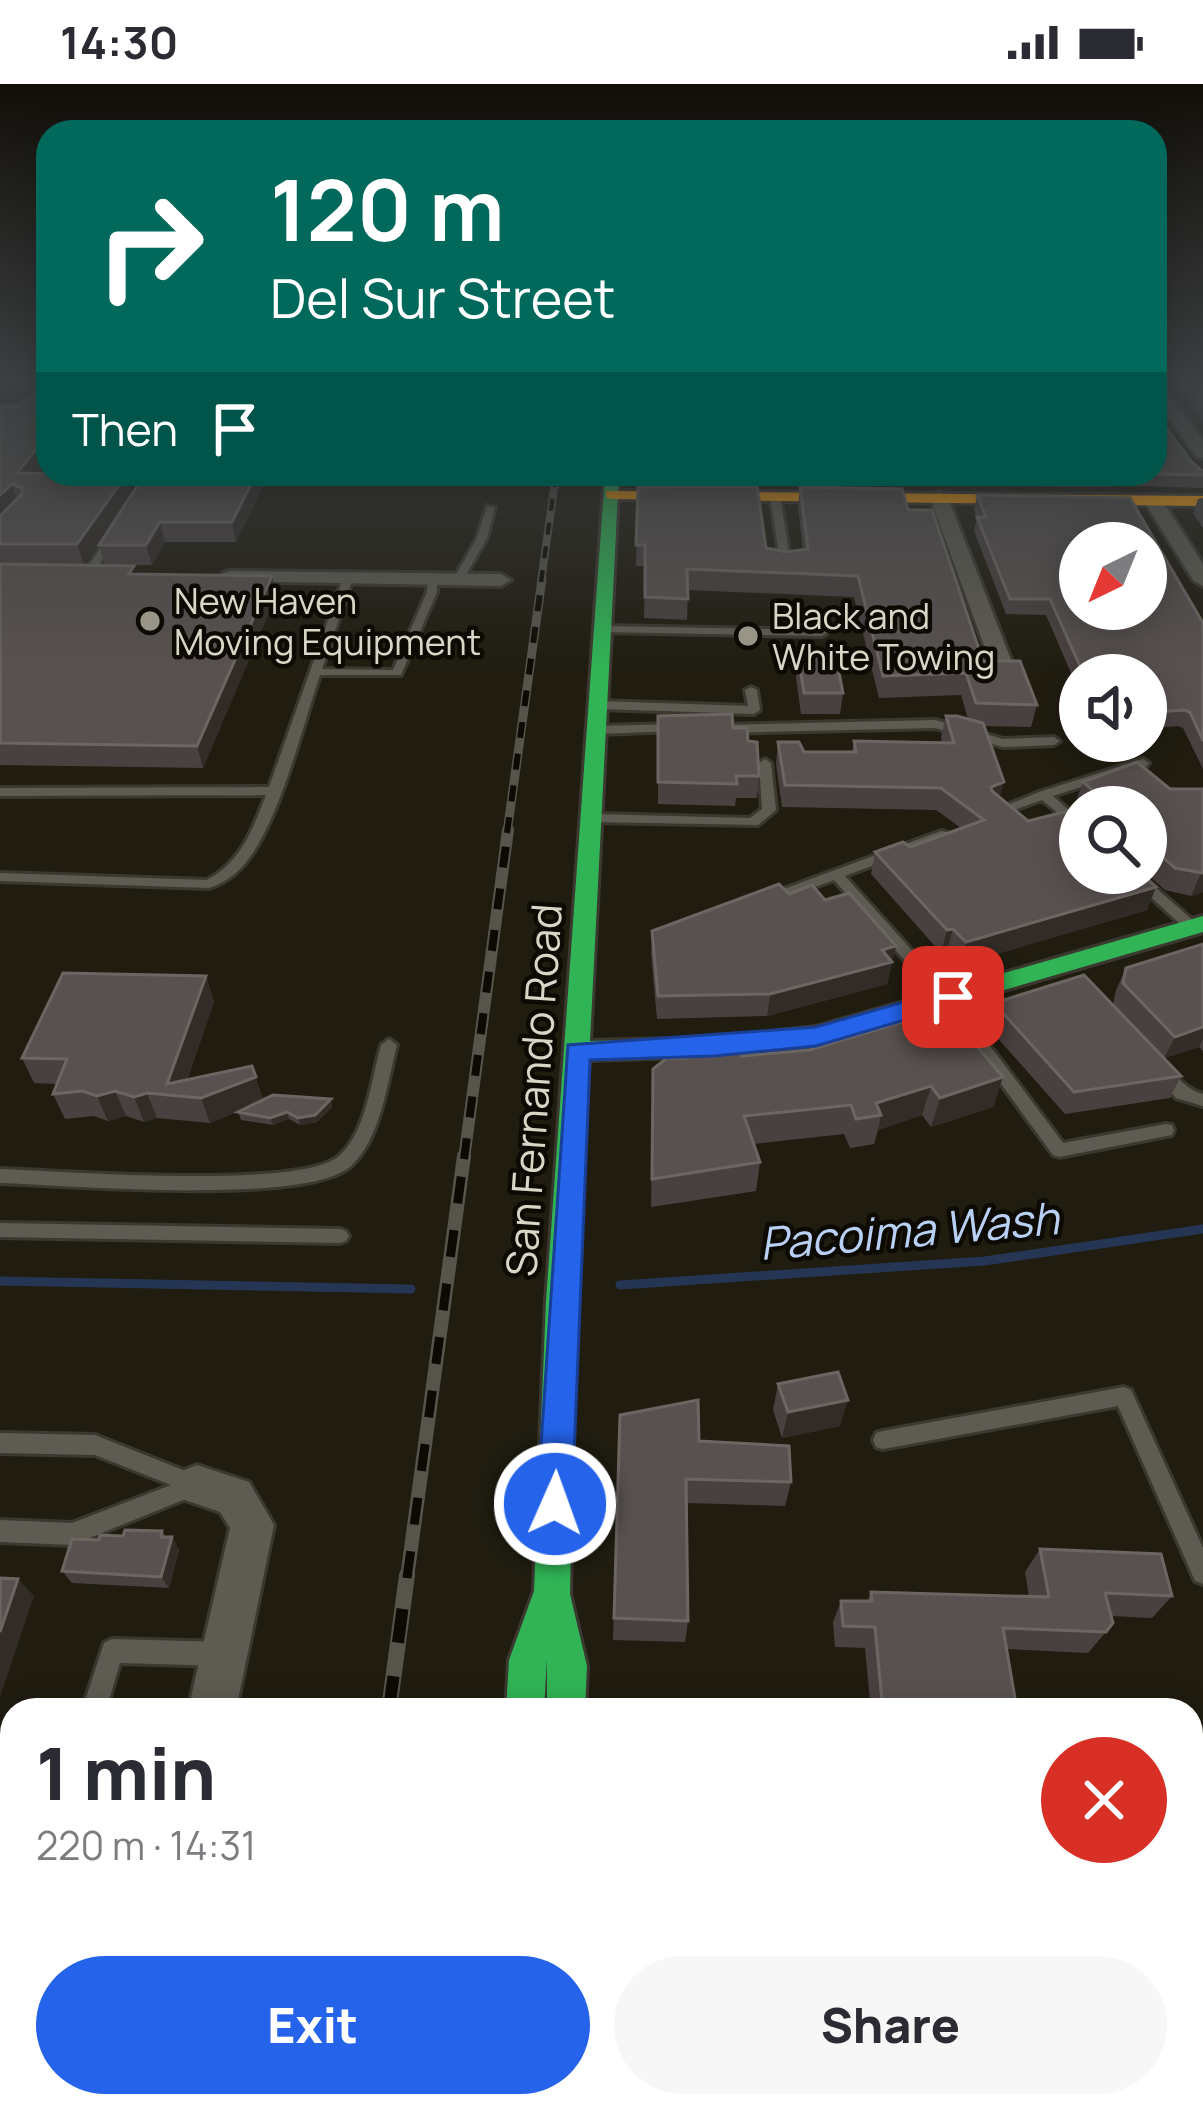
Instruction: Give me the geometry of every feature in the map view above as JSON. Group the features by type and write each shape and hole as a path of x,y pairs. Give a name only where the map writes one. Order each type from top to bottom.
{"main road":[{"name":"San Fernando Road","path":"567,1698 568,1666 552,1594 561,1301 603,629 625,486"},
{"path":"711,486 776,496 1203,501"},
{"path":"577,1051 714,1047 816,1036 1066,972 1197,926"},
{"path":"526,1698 528,1660 552,1594"}],"street":[{"path":"939,498 1004,670"},
{"path":"1153,501 1203,580"},
{"path":"76,575 111,575"},
{"path":"206,576 501,580"},
{"path":"197,1485 234,1496 252,1525 215,1698"}],"lane":[{"path":"776,496 786,566"},
{"path":"458,580 482,538 490,508"},
{"path":"76,575 116,532"},
{"path":"0,877 209,884 233,874 274,791 348,578"},
{"path":"315,672 397,673 432,592 432,580"},
{"path":"603,629 822,633 821,622"},
{"path":"598,717 754,710 751,690"},
{"path":"598,717 682,728"},
{"path":"706,728 935,724 1003,742 1054,741"},
{"path":"997,812 1143,763"},
{"path":"593,818 753,822 770,810 765,764"},
{"path":"0,792 274,791"},
{"path":"1044,795 1059,808"},
{"path":"756,904 941,835"},
{"path":"836,874 947,999 1059,1150 1166,1130"},
{"path":"1157,894 1197,926"},
{"path":"0,1176 293,1182 340,1166 362,1132 389,1046"},
{"path":"1149,1059 1182,1094 1203,1100"},
{"path":"0,1230 340,1236"},
{"path":"883,1440 1124,1396 1203,1573"},
{"path":"0,1443 95,1445 197,1485"},
{"path":"0,1531 72,1534 197,1485"},
{"path":"98,1698 112,1651 225,1654"}],"building":[{"path":"0,480 36,480 36,486 118,486 77,544 0,544 0,516 22,494 22,488 12,484 0,495"},
{"path":"137,486 250,486 232,522 160,522 146,545 99,545"},
{"path":"757,486 766,548 786,552 808,549 800,487 902,489 908,510 932,510 983,661 1020,661 1037,705 976,703 966,673 883,676 858,576 687,569 688,599 645,597 645,545 636,545 638,487"},
{"path":"977,495 1130,498 1144,522 1059,522 1059,619 1050,599 1010,599 977,517 986,517"},
{"path":"1167,561 1203,623 1203,741 1190,712 1167,711 1167,654 1075,654 1064,630 1167,630"},
{"path":"0,564 134,566 129,574 272,576 197,746 0,743"},
{"path":"798,656 836,657 843,693 804,693"},
{"path":"732,714 733,728 747,728 748,741 757,742 759,776 736,776 737,784 658,782 658,716"},
{"path":"946,716 983,723 1004,782 991,787 992,791 1028,821 1059,813 1059,894 1132,894 966,942 953,929 947,930 875,852 903,842 910,847 984,820 941,788 785,785 778,742 799,742 804,752 856,752 854,741 954,743"},
{"path":"1137,762 1166,786 1088,786 1083,782"},
{"path":"1167,787 1203,789 1203,873 1175,868 1167,861"},
{"path":"779,884 789,894 812,885 825,900 849,893 896,946 882,950 892,962 770,994 658,996 652,931"},
{"path":"1203,944 1203,1027 1175,1037 1123,983 1126,968"},
{"path":"63,973 206,976 167,1084 252,1066 256,1077 201,1098 147,1093 134,1097 115,1091 97,1096 82,1091 53,1094 67,1059 22,1058"},
{"path":"1084,975 1181,1076 1074,1092 994,1003"},
{"path":"945,1009 1003,1077 940,1098 931,1086 876,1103 881,1115 856,1119 851,1105 744,1116 760,1162 652,1179 653,1069 667,1058 686,1058 686,1050 742,1050 742,1056 809,1050"},
{"path":"273,1095 331,1099 315,1115 298,1118 287,1112 270,1118 238,1112"},
{"path":"838,1372 848,1400 788,1412 778,1384"},
{"path":"698,1400 699,1441 789,1446 791,1482 686,1479 688,1621 614,1618 620,1415"},
{"path":"125,1530 162,1531 161,1537 172,1537 161,1577 62,1571 72,1539 123,1536"},
{"path":"1040,1549 1161,1554 1172,1596 1105,1593 1113,1623 1106,1632 1003,1628 1015,1698 882,1698 875,1627 843,1626 841,1601 872,1601 871,1592 1049,1597"},
{"path":"0,1578 18,1579 0,1632"}],"waterway":[{"path":"620,1285 985,1261 1203,1229"},
{"name":"Pacoima Wash","path":"0,1281 411,1289"}],"railway":[{"path":"541,582 554,486"},
{"path":"507,833 542,579"},
{"path":"464,1159 508,830"},
{"path":"407,1578 464,1156"},
{"path":"391,1698 407,1575"}],"traffic: fast":[{"path":"567,1698 568,1666 552,1594 561,1301 611,486"},
{"path":"577,1051 714,1047 816,1036 1203,924"},
{"path":"526,1698 528,1660 551,1594"}],"traffic: slow":[{"path":"611,494 1203,501"}],"place":[{"name":"New Haven Moving Equipment","path":"150,621"},
{"name":"Black and White Towing","path":"748,636"}],"route":[{"path":"555,1504 561,1301 577,1051 714,1047 816,1036 953,997"}]}
